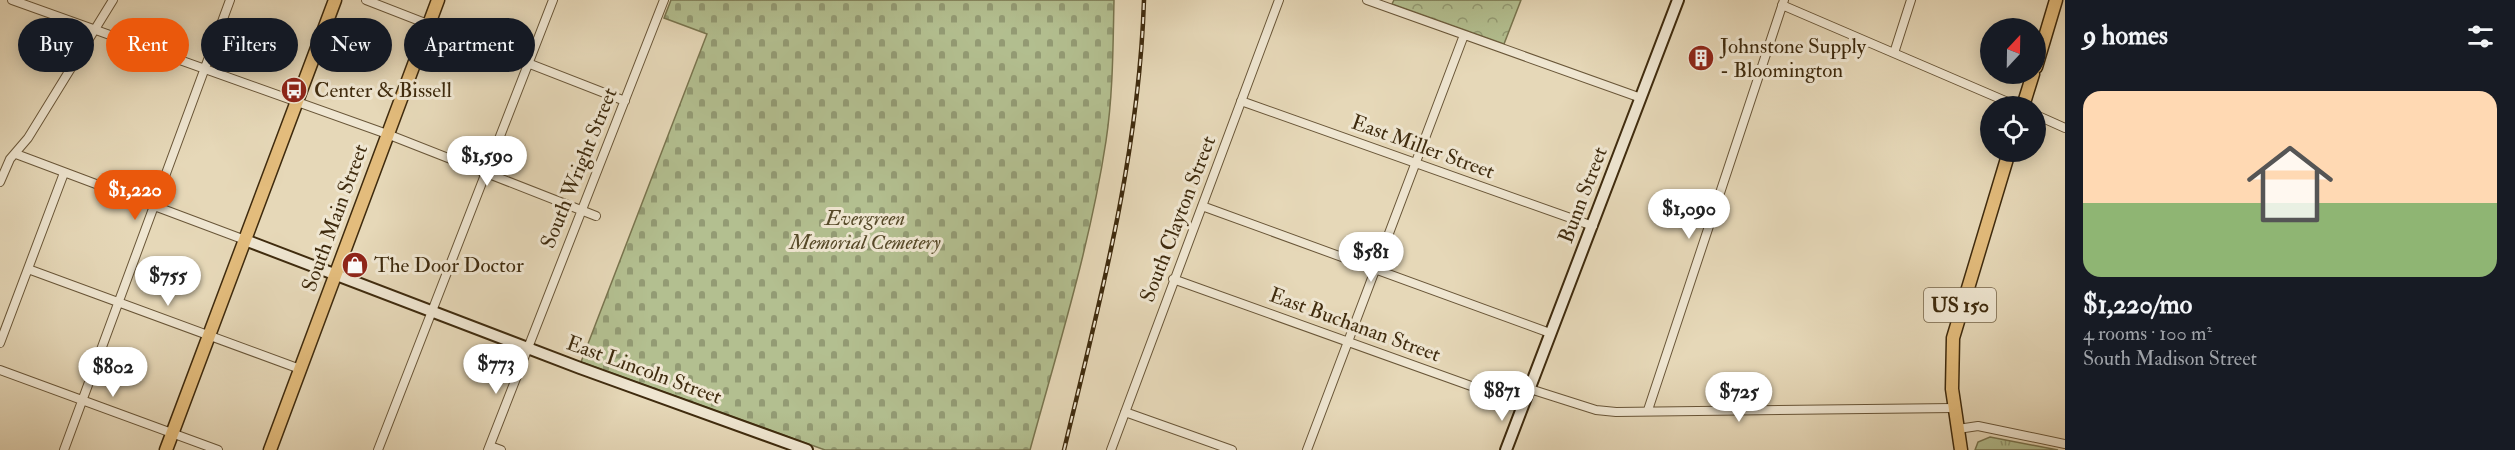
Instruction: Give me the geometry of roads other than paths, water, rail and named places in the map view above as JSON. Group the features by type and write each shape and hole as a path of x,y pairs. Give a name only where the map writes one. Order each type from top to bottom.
{"main road":[{"path":"166,450 335,0"},
{"name":"South Main Street","path":"431,18 438,0"},
{"name":"Bunn Street","path":"1506,450 1678,0"},
{"path":"2046,34 2056,0"},
{"name":"South Main Street","path":"270,450 411,72"},
{"name":"US 150","path":"1961,450 1952,389 1953,338 2006,162"},
{"name":"East Lincoln Street","path":"245,240 527,348 807,450"}],"street":[{"path":"12,0 201,69"},
{"path":"0,182 10,159 16,154 113,0"},
{"path":"224,18 230,0"},
{"path":"366,0 413,18"},
{"path":"535,45 553,0"},
{"name":"South Wright Street","path":"489,448 664,0"},
{"name":"South Clayton Street","path":"1110,450 1279,0"},
{"path":"1367,0 1641,98"},
{"path":"1894,53 1911,0"},
{"path":"1648,410 1783,3 1994,96"},
{"path":"1307,450 1464,35"},
{"path":"535,66 625,101"},
{"path":"64,450 204,72"},
{"path":"211,72 387,134 596,216"},
{"path":"378,450 525,72"},
{"name":"East Miller Street","path":"1241,101 1593,226"},
{"path":"2046,119 2065,128"},
{"path":"16,154 245,240"},
{"path":"0,343 64,173"},
{"path":"1202,206 1550,333"},
{"path":"28,268 300,369"},
{"name":"East Buchanan Street","path":"1173,279 1524,405"},
{"path":"0,370 218,450"},
{"path":"1530,389 1604,412 1954,408"},
{"path":"1125,412 1232,450"},
{"path":"1958,429 1978,426 2065,444"},
{"path":"489,448 501,450"}],"railway":[{"path":"1064,450 1104,283 1126,171 1141,57 1144,0"}],"place":[{"name":"Johnstone Supply - Bloomington","path":"1701,58"},
{"name":"Center & Bissell","path":"294,90"},
{"name":"The Door Doctor","path":"355,265"}],"park label":[{"name":"Evergreen Memorial Cemetery","path":"865,230"}]}
